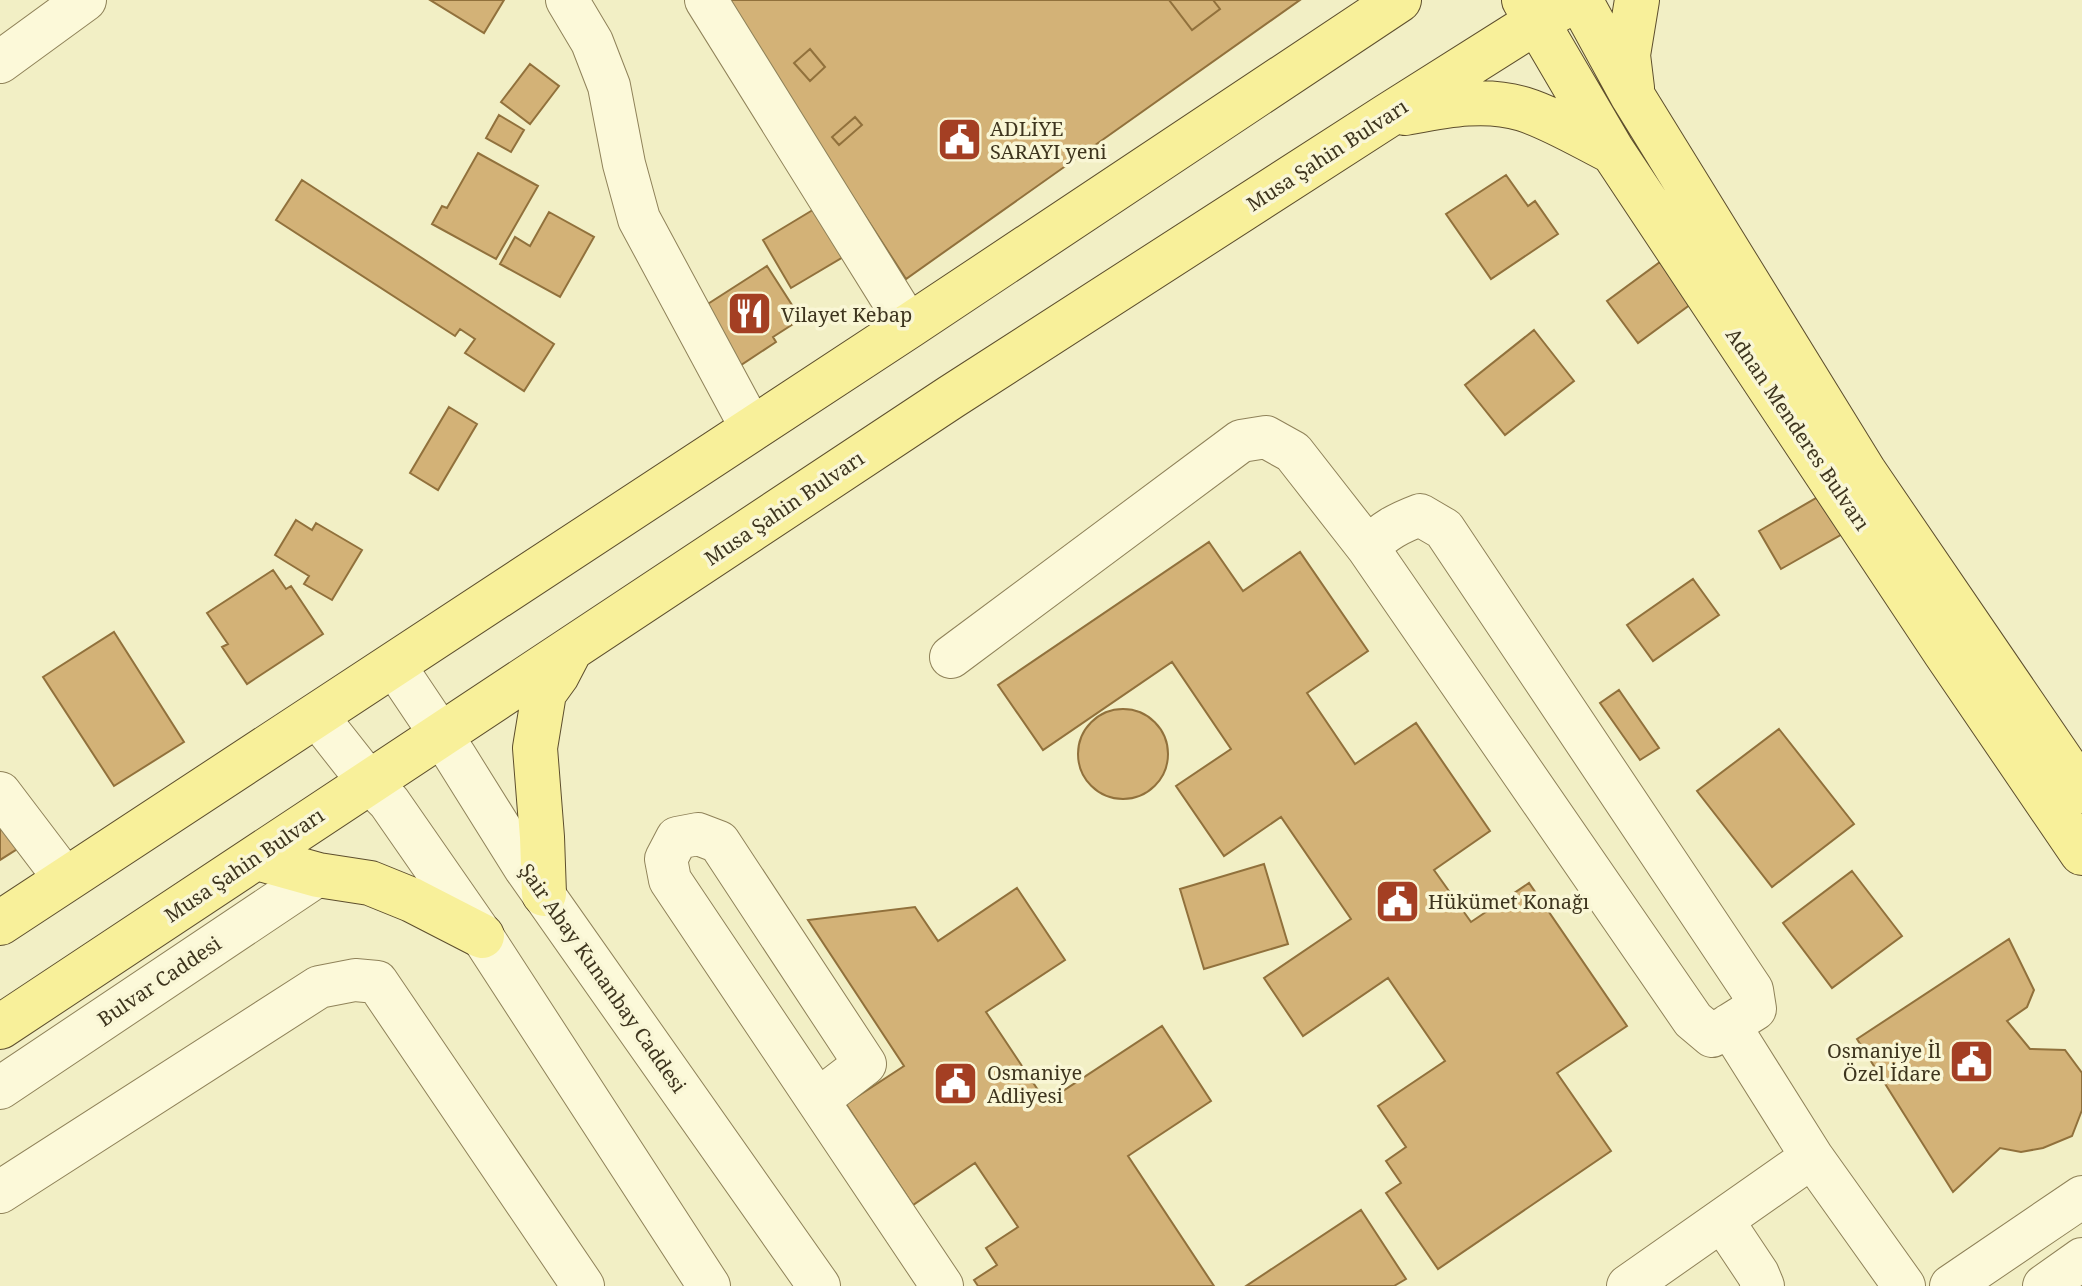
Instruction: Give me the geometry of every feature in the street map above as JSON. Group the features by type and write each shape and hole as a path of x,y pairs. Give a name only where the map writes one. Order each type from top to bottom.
{"main road":[{"path":"0,923 1399,0"},
{"name":"Musa Şahin Bulvarı","path":"0,1027 938,406 1387,116 1530,11 1578,0"},
{"name":"Adnan Menderes Bulvarı","path":"1578,0 1632,95 1865,473 2082,791"},
{"path":"1632,95 1628,55 1637,0"},
{"name":"Adnan Menderes Bulvarı","path":"1530,11 1613,152 2082,853"},
{"path":"1387,116 1449,104 1487,103 1522,109 1613,152"},
{"path":"544,894 535,748 544,693 570,649"},
{"path":"257,858 318,875 370,883 412,900 482,936"}],"street":[{"path":"0,62 85,0"},
{"path":"567,0 592,42 609,86 624,164 639,219 752,429"},
{"path":"706,0 909,326"},
{"path":"951,657 1241,441 1266,437 1293,452 1368,548 1693,1020 1712,1036 1755,1009 1752,990 1444,529 1420,515 1396,524 1368,548"},
{"name":"Şair Abay Kunanbay Caddesi","path":"394,665 544,894 819,1286"},
{"path":"316,715 368,781 389,802 482,936 709,1286"},
{"path":"0,793 66,880"},
{"path":"818,1100 865,1064 719,842 698,834 677,838 666,859 670,880 939,1285"},
{"name":"Bulvar Caddesi","path":"0,1088 318,875"},
{"path":"0,1192 319,987 355,980 377,982 583,1286"},
{"path":"1729,1025 1812,1157 1904,1286"},
{"path":"1628,1286 1812,1157"},
{"path":"1951,1286 2082,1197"},
{"path":"1722,1220 1763,1286"},
{"path":"2044,1286 2082,1259"}],"building":[{"path":"430,0 504,0 484,33"},
{"name":"ADLİYE SARAYI yeni","path":"725,0 1300,0 906,279"},
{"path":"1169,0 1213,0 1220,9 1192,30"},
{"path":"810,49 825,67 810,81 794,63"},
{"path":"530,64 559,86 530,124 501,102"},
{"path":"499,115 524,130 511,152 486,138"},
{"path":"855,117 862,125 839,145 832,137"},
{"path":"478,153 538,186 496,259 432,224 442,206 447,208"},
{"path":"1506,175 1528,206 1535,201 1558,234 1491,279 1446,214"},
{"path":"302,180 554,344 524,391 465,353 475,339 460,329 455,336 276,220"},
{"path":"821,205 850,253 791,288 763,240"},
{"path":"549,212 594,237 560,297 500,264 515,237 530,246"},
{"path":"1660,262 1691,304 1638,343 1607,301"},
{"name":"Vilayet Kebap","path":"767,266 801,319 773,337 776,342 738,367 700,309"},
{"path":"1534,330 1574,381 1505,435 1465,385"},
{"path":"449,407 477,424 438,490 410,473"},
{"path":"1830,490 1851,529 1781,569 1759,531"},
{"path":"296,520 312,530 316,523 362,550 332,600 304,584 309,576 275,555"},
{"name":"Hükümet Konağı","path":"1209,542 1243,591 1300,552 1368,651 1307,693 1355,764 1416,723 1490,831 1434,870 1471,922 1529,883 1627,1026 1557,1073 1611,1151 1438,1269 1386,1193 1401,1183 1386,1161 1406,1147 1378,1106 1445,1061 1388,978 1303,1036 1264,978 1351,919 1281,817 1224,856 1176,786 1231,749 1172,662 1043,750 998,685"},
{"path":"273,570 286,589 291,586 323,634 247,684 222,647 228,644 207,613"},
{"path":"1693,579 1719,615 1653,661 1627,625"},
{"path":"114,632 184,742 114,786 43,677"},
{"path":"1619,690 1659,748 1640,760 1600,703"},
{"path":"1123,709 1140,712 1155,722 1165,737 1168,754 1165,771 1155,786 1140,796 1123,799 1106,796 1091,786 1081,771 1078,754 1081,737 1091,722 1106,712"},
{"path":"1779,729 1854,824 1772,887 1697,791"},
{"path":"0,823 22,846 0,860"},
{"path":"1264,864 1288,944 1204,969 1180,889"},
{"path":"1852,871 1902,936 1832,988 1783,923"},
{"name":"Osmaniye Adliyesi","path":"1017,888 1065,960 986,1012 1046,1102 1162,1026 1211,1101 1128,1156 1214,1286 978,1286 974,1280 997,1265 986,1248 1018,1227 975,1163 913,1205 846,1104 904,1066 808,920 915,907 938,941"},
{"name":"Osmaniye İl Özel İdare","path":"2009,939 2034,990 2027,1007 2007,1021 2030,1049 2065,1050 2082,1073 2082,1110 2072,1136 2043,1148 2021,1152 2000,1148 1953,1192 1857,1039"},
{"path":"1361,1210 1406,1279 1394,1286 1246,1286"}],"place":[{"name":"ADLİYE SARAYI yeni","path":"959,140"},
{"name":"Vilayet Kebap","path":"750,314"},
{"name":"Hükümet Konağı","path":"1397,901"},
{"name":"Osmaniye İl Özel İdare","path":"1972,1061"},
{"name":"Osmaniye Adliyesi","path":"956,1083"}]}
